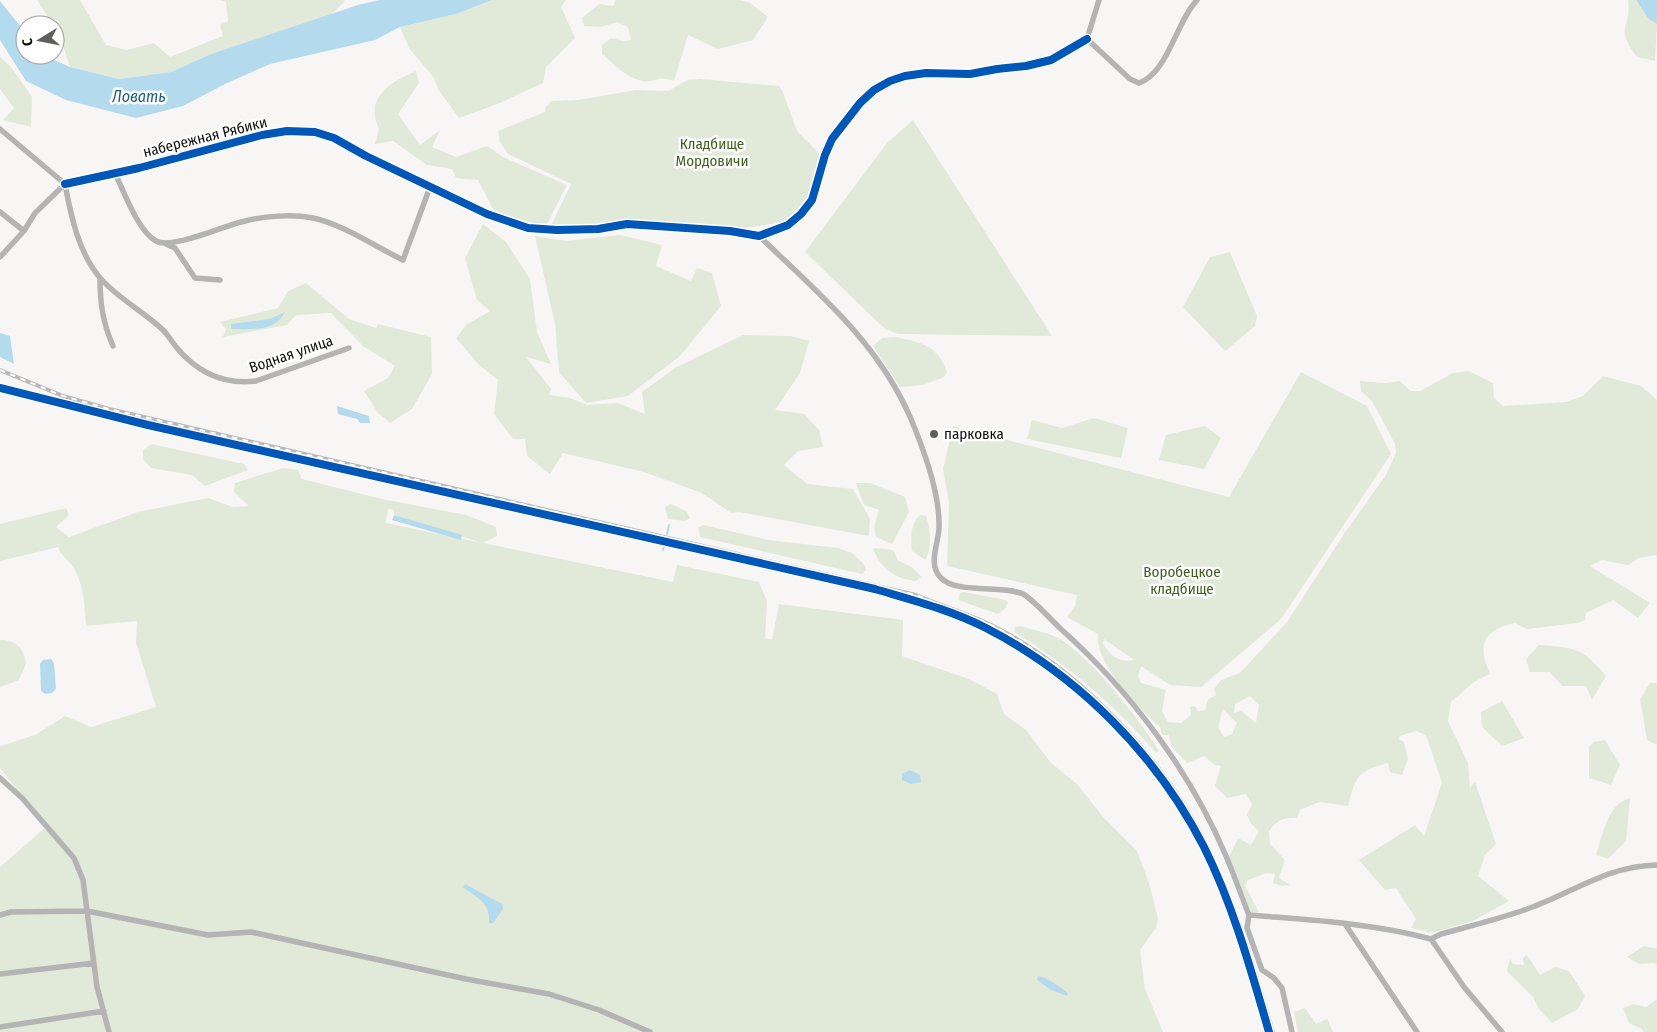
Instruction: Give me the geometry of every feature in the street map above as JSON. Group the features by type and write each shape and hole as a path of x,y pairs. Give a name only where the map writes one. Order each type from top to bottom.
{"street":[{"path":"1099,0 1086,39 1051,60 1026,66 997,68 970,74 926,73 905,76 882,86 860,103 832,139 825,155 812,200 801,214 788,225 759,236 844,317 869,346 888,373 911,419 932,479 940,526 934,565 941,578 952,585 1022,594 1114,682 1156,734 1196,797 1226,855 1248,915 1247,928 1262,970 1274,978 1282,988 1292,1032"},
{"path":"1086,39 1130,79 1139,83 1148,80 1197,0"},
{"path":"0,129 65,184 35,213 24,231 0,257"},
{"name":"набережная Рябики","path":"65,184 262,135 287,131 314,132 334,138 487,214 528,228 565,230 628,224 730,231 759,236"},
{"path":"115,173 141,225 150,237 175,248 196,278 220,280"},
{"name":"Водная улица","path":"65,184 79,241 100,278 164,331 192,364 220,379 241,383 256,382 349,348"},
{"path":"166,244 264,217 313,218 332,224 403,260 430,187"},
{"path":"0,212 24,231"},
{"name":"Водная улица","path":"100,278 100,302 103,324 113,346"},
{"path":"0,388 148,425 875,589 935,607 985,628 1030,654 1084,694 1123,732 1163,780 1204,847 1225,895 1269,1032"},
{"path":"0,778 22,798 74,858 83,880 94,963 109,1032"},
{"path":"1431,939 1441,934 1526,910 1595,877 1615,870 1657,865"},
{"path":"0,915 11,912 87,911 208,935 250,932 466,979 549,994 599,1010 650,1032"},
{"path":"1248,915 1346,924 1407,932 1431,939 1464,988 1502,1032"},
{"path":"1346,924 1417,1032"},
{"path":"0,974 94,963"},
{"path":"0,1027 104,1011"}],"green space":[{"path":"37,0 80,0 106,45 127,50 154,43 170,57 223,36 220,25 228,21 226,2 220,0 346,0 331,15 211,54 171,72 119,79 70,67 65,52 65,15 47,15"},
{"path":"492,0 566,0 561,7 575,38 546,67 543,83 500,103 459,118 438,89 434,78 409,48 400,27 456,14"},
{"path":"616,0 740,0 750,3 768,17 753,40 718,49 688,35 674,81 660,79 643,81 626,74 602,54 602,45 611,38 623,41 631,40 628,27 617,22 601,27 584,26 582,18 599,4 613,6"},
{"path":"1628,0 1636,0 1648,18 1657,24 1655,61 1637,57 1626,39 1625,27 1629,9"},
{"path":"0,57 11,67 32,97 31,127 3,120 14,108 0,89"},
{"path":"416,71 419,83 398,114 420,145 440,130 432,147 456,157 487,146 503,157 567,185 546,226 531,224 494,211 478,180 456,178 452,169 427,165 393,141 375,144 379,129 375,118 377,100 382,92 397,80"},
{"name":"Кладбище Мордовичи","path":"700,79 779,86 782,90 797,131 821,155 810,197 799,212 786,222 745,228 630,220 606,225 559,228 551,226 571,184 508,154 500,142 498,131 545,112 546,106 552,101 578,100 636,90 668,91 688,80"},
{"path":"913,120 1052,336 898,334 885,329 805,252 887,143"},
{"path":"483,224 506,242 530,279 537,332 551,364 526,357 551,389 549,395 570,398 587,405 618,403 645,414 642,392 675,368 743,335 790,336 809,341 800,373 775,410 804,414 819,430 823,447 798,451 784,465 807,484 853,489 870,519 869,536 739,512 731,513 702,493 644,472 563,453 550,474 527,456 525,439 513,439 494,414 498,380 479,365 456,338 466,325 490,311 477,300 465,258"},
{"path":"620,235 662,245 656,266 691,281 697,268 712,273 721,306 680,356 628,396 586,403 559,372 555,324 535,236 566,241"},
{"path":"1230,252 1257,316 1255,326 1225,351 1183,307 1210,257"},
{"path":"306,283 349,319 376,328 378,324 431,337 432,374 412,409 390,423 378,413 364,391 388,378 395,366 363,346 331,313 296,315 287,325 223,337 226,329 220,322 278,308 288,291"},
{"path":"896,337 920,343 933,350 947,372 944,377 923,385 900,387 873,346 882,338"},
{"name":"Воробецкое кладбище","path":"1469,371 1493,383 1494,398 1503,406 1566,402 1583,396 1603,376 1641,386 1657,400 1657,555 1639,558 1628,565 1602,560 1590,566 1650,603 1638,618 1613,600 1586,613 1585,620 1578,623 1527,629 1515,623 1495,630 1485,641 1484,647 1486,664 1490,674 1474,682 1451,702 1448,721 1468,763 1470,788 1475,782 1496,844 1485,855 1478,876 1509,901 1473,921 1431,933 1411,928 1416,919 1396,888 1385,890 1359,860 1415,825 1424,836 1442,783 1426,735 1416,731 1400,736 1399,739 1404,742 1408,759 1402,775 1390,772 1388,763 1370,769 1359,776 1356,781 1348,806 1319,802 1300,810 1297,818 1288,818 1278,822 1269,831 1270,844 1285,860 1279,878 1290,885 1283,886 1273,883 1275,874 1267,873 1248,880 1245,886 1259,912 1251,912 1229,857 1238,838 1251,845 1259,831 1251,824 1247,815 1252,804 1246,794 1227,798 1215,786 1221,766 1215,765 1204,756 1187,763 1171,746 1169,735 1162,735 1160,727 1130,697 1110,671 1103,658 1098,634 1067,617 1075,606 1077,595 947,566 949,503 943,469 953,426 1229,497 1301,372 1367,406 1391,454 1281,619 1201,687 1170,685 1141,666 1138,676 1141,683 1166,690 1162,711 1168,722 1181,723 1191,715 1190,707 1195,706 1198,711 1205,710 1208,699 1216,695 1214,689 1221,680 1240,673 1287,622 1344,534 1386,475 1396,453 1395,444 1372,401 1361,391 1360,381 1385,383 1400,381 1411,391 1420,391 1453,373","holes":["1104,639 1134,660 1129,661 1115,657 1105,647","1250,696 1259,705 1256,723 1241,711 1234,713 1235,704","1223,709 1237,723 1232,734 1224,737 1218,727"]},
{"path":"1094,418 1128,428 1121,458 1027,439 1032,420 1062,428"},
{"path":"1205,426 1221,438 1204,469 1159,460 1166,435"},
{"path":"151,444 244,464 248,470 205,486 192,475 151,468 143,459 143,450"},
{"path":"283,468 298,470 302,479 382,499 466,515 496,527 497,536 483,543 673,582 677,565 759,582 767,601 765,638 772,640 779,604 903,620 902,656 969,679 997,694 1004,714 1026,730 1051,763 1077,784 1103,817 1137,851 1150,886 1158,918 1156,928 1140,950 1145,989 1163,1032 0,1032 0,867 46,827 0,768 0,746 35,735 65,716 91,727 156,707 136,643 137,621 86,626 84,599 79,578 58,547 0,561 0,524 66,508 69,515 56,527 69,537 138,512 208,498 233,507 249,506 234,492 235,483","holes":["388,509 394,510 394,515 482,543 386,523"]},
{"path":"856,483 870,483 905,497 909,512 892,544 876,537 874,527 879,510 864,505"},
{"path":"671,504 686,511 690,518 685,521 668,519 665,507"},
{"path":"920,515 926,516 930,532 929,550 925,560 912,551 911,537 914,522"},
{"path":"703,525 769,540 838,548 852,553 863,563 866,570 862,574 700,537 698,528"},
{"path":"873,549 893,550 898,560 913,568 921,577 916,581 901,578 890,572 880,562"},
{"path":"964,592 1006,600 1008,603 1005,609 998,614 958,600 960,593"},
{"path":"1021,626 1058,638 1075,650 1115,691 1159,751 1156,753 1124,718 1072,672 1014,632 1015,627"},
{"path":"0,640 15,643 24,654 26,664 19,680 0,687"},
{"path":"1539,645 1570,648 1584,654 1598,666 1606,676 1592,700 1586,686 1562,686 1550,672 1530,672 1526,659"},
{"path":"1650,683 1657,683 1657,745 1647,740 1640,699"},
{"path":"1502,701 1524,738 1502,746 1482,727 1481,712"},
{"path":"1605,740 1620,765 1611,785 1589,778 1589,747 1594,742"},
{"path":"1630,798 1626,841 1608,859 1596,855 1611,813 1622,801"},
{"path":"1644,946 1657,949 1657,966 1655,963 1639,964 1627,957"},
{"path":"1527,955 1540,975 1555,967 1569,971 1585,996 1578,1009 1552,1023 1539,1009 1533,997 1507,971 1510,958 1513,964 1524,965 1523,958"},
{"path":"1657,999 1657,1032 1643,1032 1642,1029 1629,1023 1623,1008 1633,1004 1646,1007"},
{"path":"1305,1008 1316,1024 1327,1019 1333,1032 1298,1032 1294,1012"}],"water":[{"name":"Ловать","path":"380,0 492,0 456,14 400,27 375,40 270,64 225,84 183,106 136,118 66,100 26,81 16,65 65,65 119,79 171,72 211,54 358,5"},
{"path":"1636,0 1657,0 1657,24 1648,18"},
{"name":"Ловать","path":"0,1 15,20 15,64 0,40"},
{"path":"285,312 281,318 269,326 254,329 231,329 231,324 270,319"},
{"path":"0,333 10,336 14,364 0,357"},
{"path":"337,406 369,416 370,423 360,423 357,419 338,414"},
{"path":"394,515 462,535 461,540 392,520"},
{"path":"51,659 54,663 56,689 52,693 45,694 41,691 40,664 43,660"},
{"path":"910,770 920,775 921,782 911,784 902,780 902,774"},
{"path":"465,884 502,904 503,909 493,923 489,923 488,911 485,906 463,887"},
{"path":"1038,976 1057,985 1068,993 1067,996 1051,990 1037,980"}],"waterway":[{"path":"667,534 669,525"},
{"path":"663,550 664,546"}],"railway":[{"path":"0,370 63,396 109,409 916,595 989,624 1023,643 1088,692 1118,721 1171,786 1193,820 1230,897 1273,1032"}],"cycle path":[{"path":"65,184 139,168 262,135 287,131 315,132 334,138 366,156 487,214 528,228 557,230 598,229 627,224 730,231 759,236 788,225 801,214 812,200 825,155 832,139 860,103 874,90 890,81 905,76 926,73 970,74 1026,66 1051,60 1087,39"},
{"path":"0,388 148,425 875,589 917,601 986,628 1020,647 1052,669 1083,694 1139,750 1163,781 1185,813 1204,847 1224,892 1241,938 1269,1032"}],"place":[{"name":"парковка","path":"934,434"}]}
